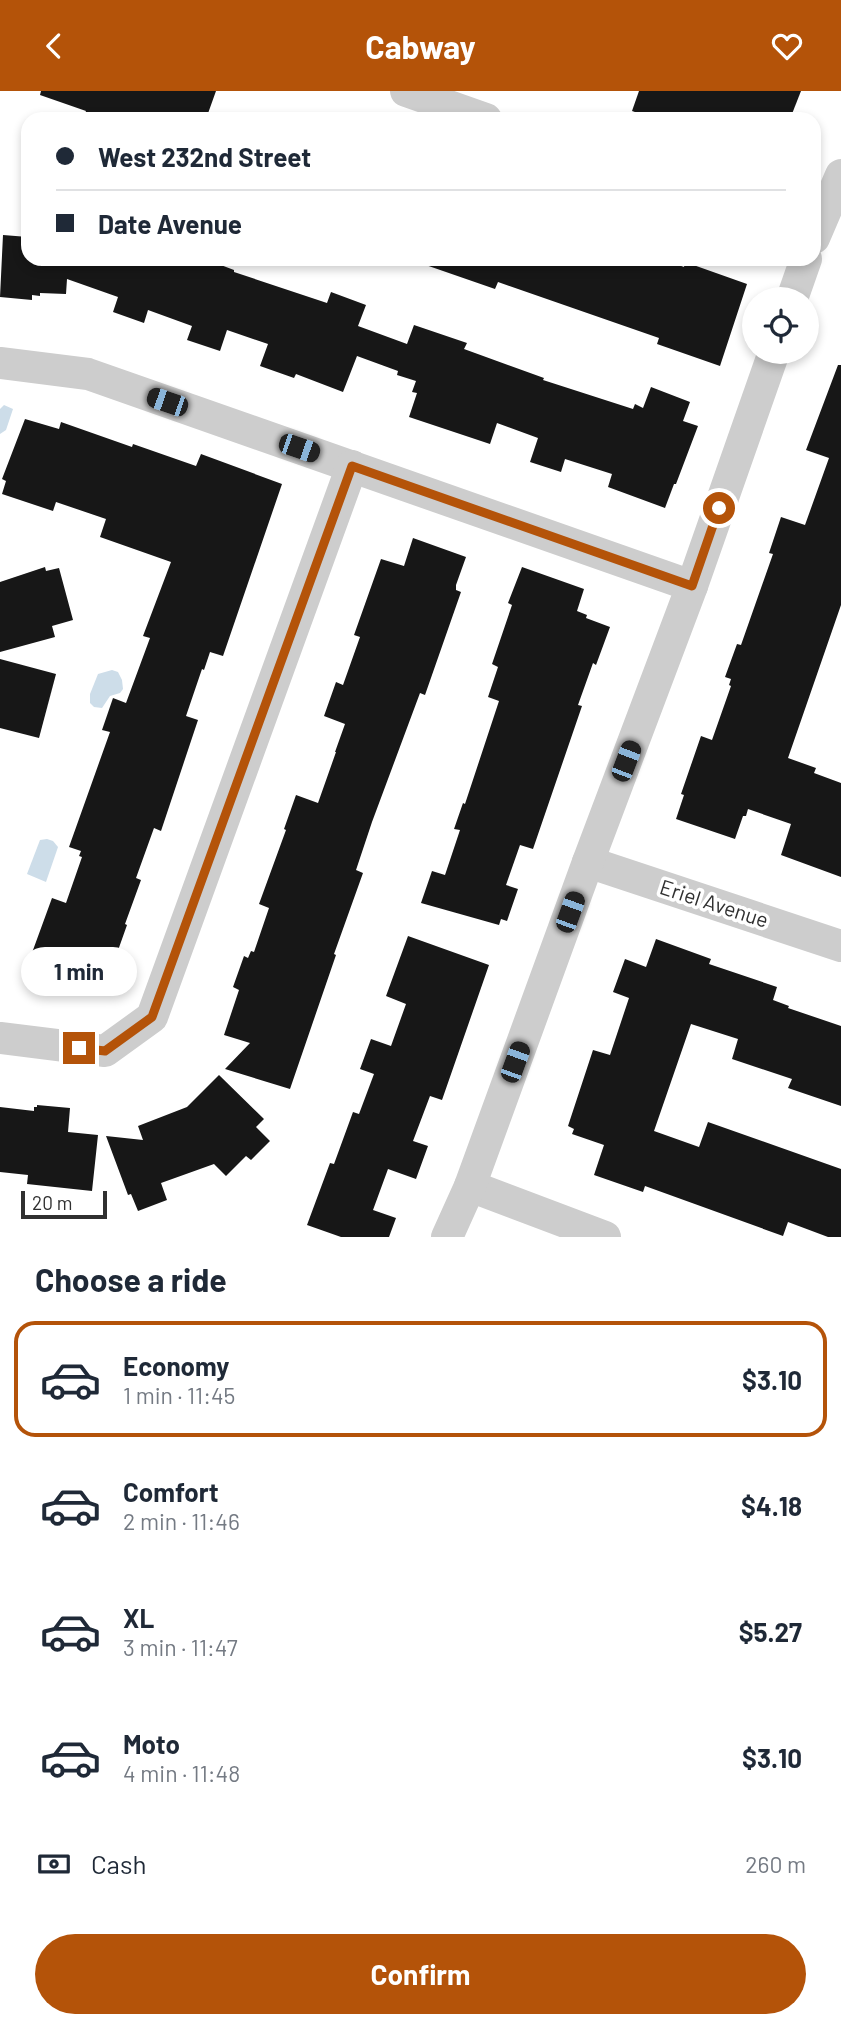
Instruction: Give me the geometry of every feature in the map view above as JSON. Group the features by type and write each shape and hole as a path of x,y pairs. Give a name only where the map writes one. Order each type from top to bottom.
{"street":[{"path":"406,91 466,112"},
{"path":"821,221 841,175"},
{"path":"796,287 803,266"},
{"path":"0,363 88,374 692,586"},
{"path":"447,1237 470,1187 692,586 770,364"},
{"path":"0,1038 105,1051 152,1017 352,466"},
{"name":"Eriel Avenue","path":"588,862 841,946"},
{"path":"470,1187 605,1237"}],"water":[{"path":"4,405 13,409 6,430 0,434 0,409"},
{"path":"112,670 118,672 123,689 110,696 102,708 94,707 90,703 90,694 98,674"},
{"path":"47,839 58,847 46,882 27,874 40,840"}],"building":[{"path":"41,91 216,91 208,112 86,112 40,95"},
{"path":"639,91 801,91 793,112 632,111"},
{"path":"3,235 21,236 21,266 223,266 234,272 327,303 331,292 366,305 358,326 407,344 414,325 467,343 464,349 544,378 543,380 633,409 635,404 643,408 651,387 690,402 683,421 698,426 665,508 608,487 612,474 565,459 561,472 530,462 538,438 497,423 490,444 409,417 417,393 412,392 416,381 397,375 398,371 357,356 343,392 296,374 294,378 260,366 268,344 227,330 220,351 187,340 192,326 148,310 144,323 113,312 118,297 67,279 66,294 40,293 40,296 32,295 32,300 0,297"},
{"path":"429,266 696,266 747,284 742,287 742,299 720,366 657,344 659,338 498,282 495,289"},
{"path":"838,365 841,365 841,605 788,758 816,768 814,773 841,783 841,877 781,855 791,824 748,809 735,839 676,819 684,795 681,794 701,736 712,740 731,686 731,679 725,677 737,644 741,645 773,554 769,553 781,517 805,525 829,458 806,450"},
{"path":"25,419 59,429 61,422 196,466 201,454 282,484 223,656 210,652 204,670 202,669 186,716 198,720 161,831 154,828 136,878 141,880 110,973 88,965 79,991 25,972 52,898 66,903 82,857 79,856 81,851 69,847 110,732 102,730 113,698 126,703 150,638 143,636 171,562 100,537 106,519 56,502 53,511 2,494 6,481 2,479"},
{"path":"413,538 466,557 456,585 456,590 461,592 425,695 420,693 372,822 356,870 363,873 290,1089 225,1069 250,1043 224,1035 239,990 233,987 244,956 248,958 251,951 254,952 269,908 259,904 296,795 318,803 336,752 345,724 324,716 336,682 343,685 360,637 354,635 381,559 404,566"},
{"path":"45,567 46,571 59,568 73,620 52,626 55,637 0,652 0,582"},
{"path":"522,567 584,589 577,611 587,615 586,618 610,627 578,705 582,706 533,849 520,845 506,885 518,889 507,921 501,919 499,925 421,903 432,871 445,875 460,830 454,829 499,701 488,697 498,667 492,664 512,605 508,603"},
{"path":"0,659 56,674 39,738 0,728"},
{"path":"408,936 489,965 442,1100 430,1096 413,1141 428,1146 416,1179 388,1169 373,1210 396,1218 389,1237 341,1237 307,1225 330,1163 334,1164 353,1112 359,1114 374,1074 360,1069 371,1039 391,1046 406,1004 386,996"},
{"path":"656,939 711,959 709,964 777,987 773,1000 789,1006 788,1008 841,1026 841,1106 788,1088 792,1079 732,1059 738,1039 691,1024 654,1131 699,1147 708,1122 841,1169 841,1237 828,1237 788,1222 783,1236 645,1186 643,1192 594,1175 604,1145 572,1134 574,1129 568,1126 593,1050 610,1055 629,998 613,992 625,959 646,967"},
{"path":"219,1075 264,1119 256,1127 270,1141 251,1160 246,1156 226,1176 214,1164 161,1183 167,1200 138,1211 131,1194 128,1195 106,1136 143,1140 138,1126 187,1107"},
{"path":"37,1105 70,1108 68,1132 98,1135 92,1191 27,1184 28,1175 0,1172 0,1107 34,1111"}],"route":[{"path":"79,1048 105,1051 152,1017 352,466 692,586 719,508"}]}
